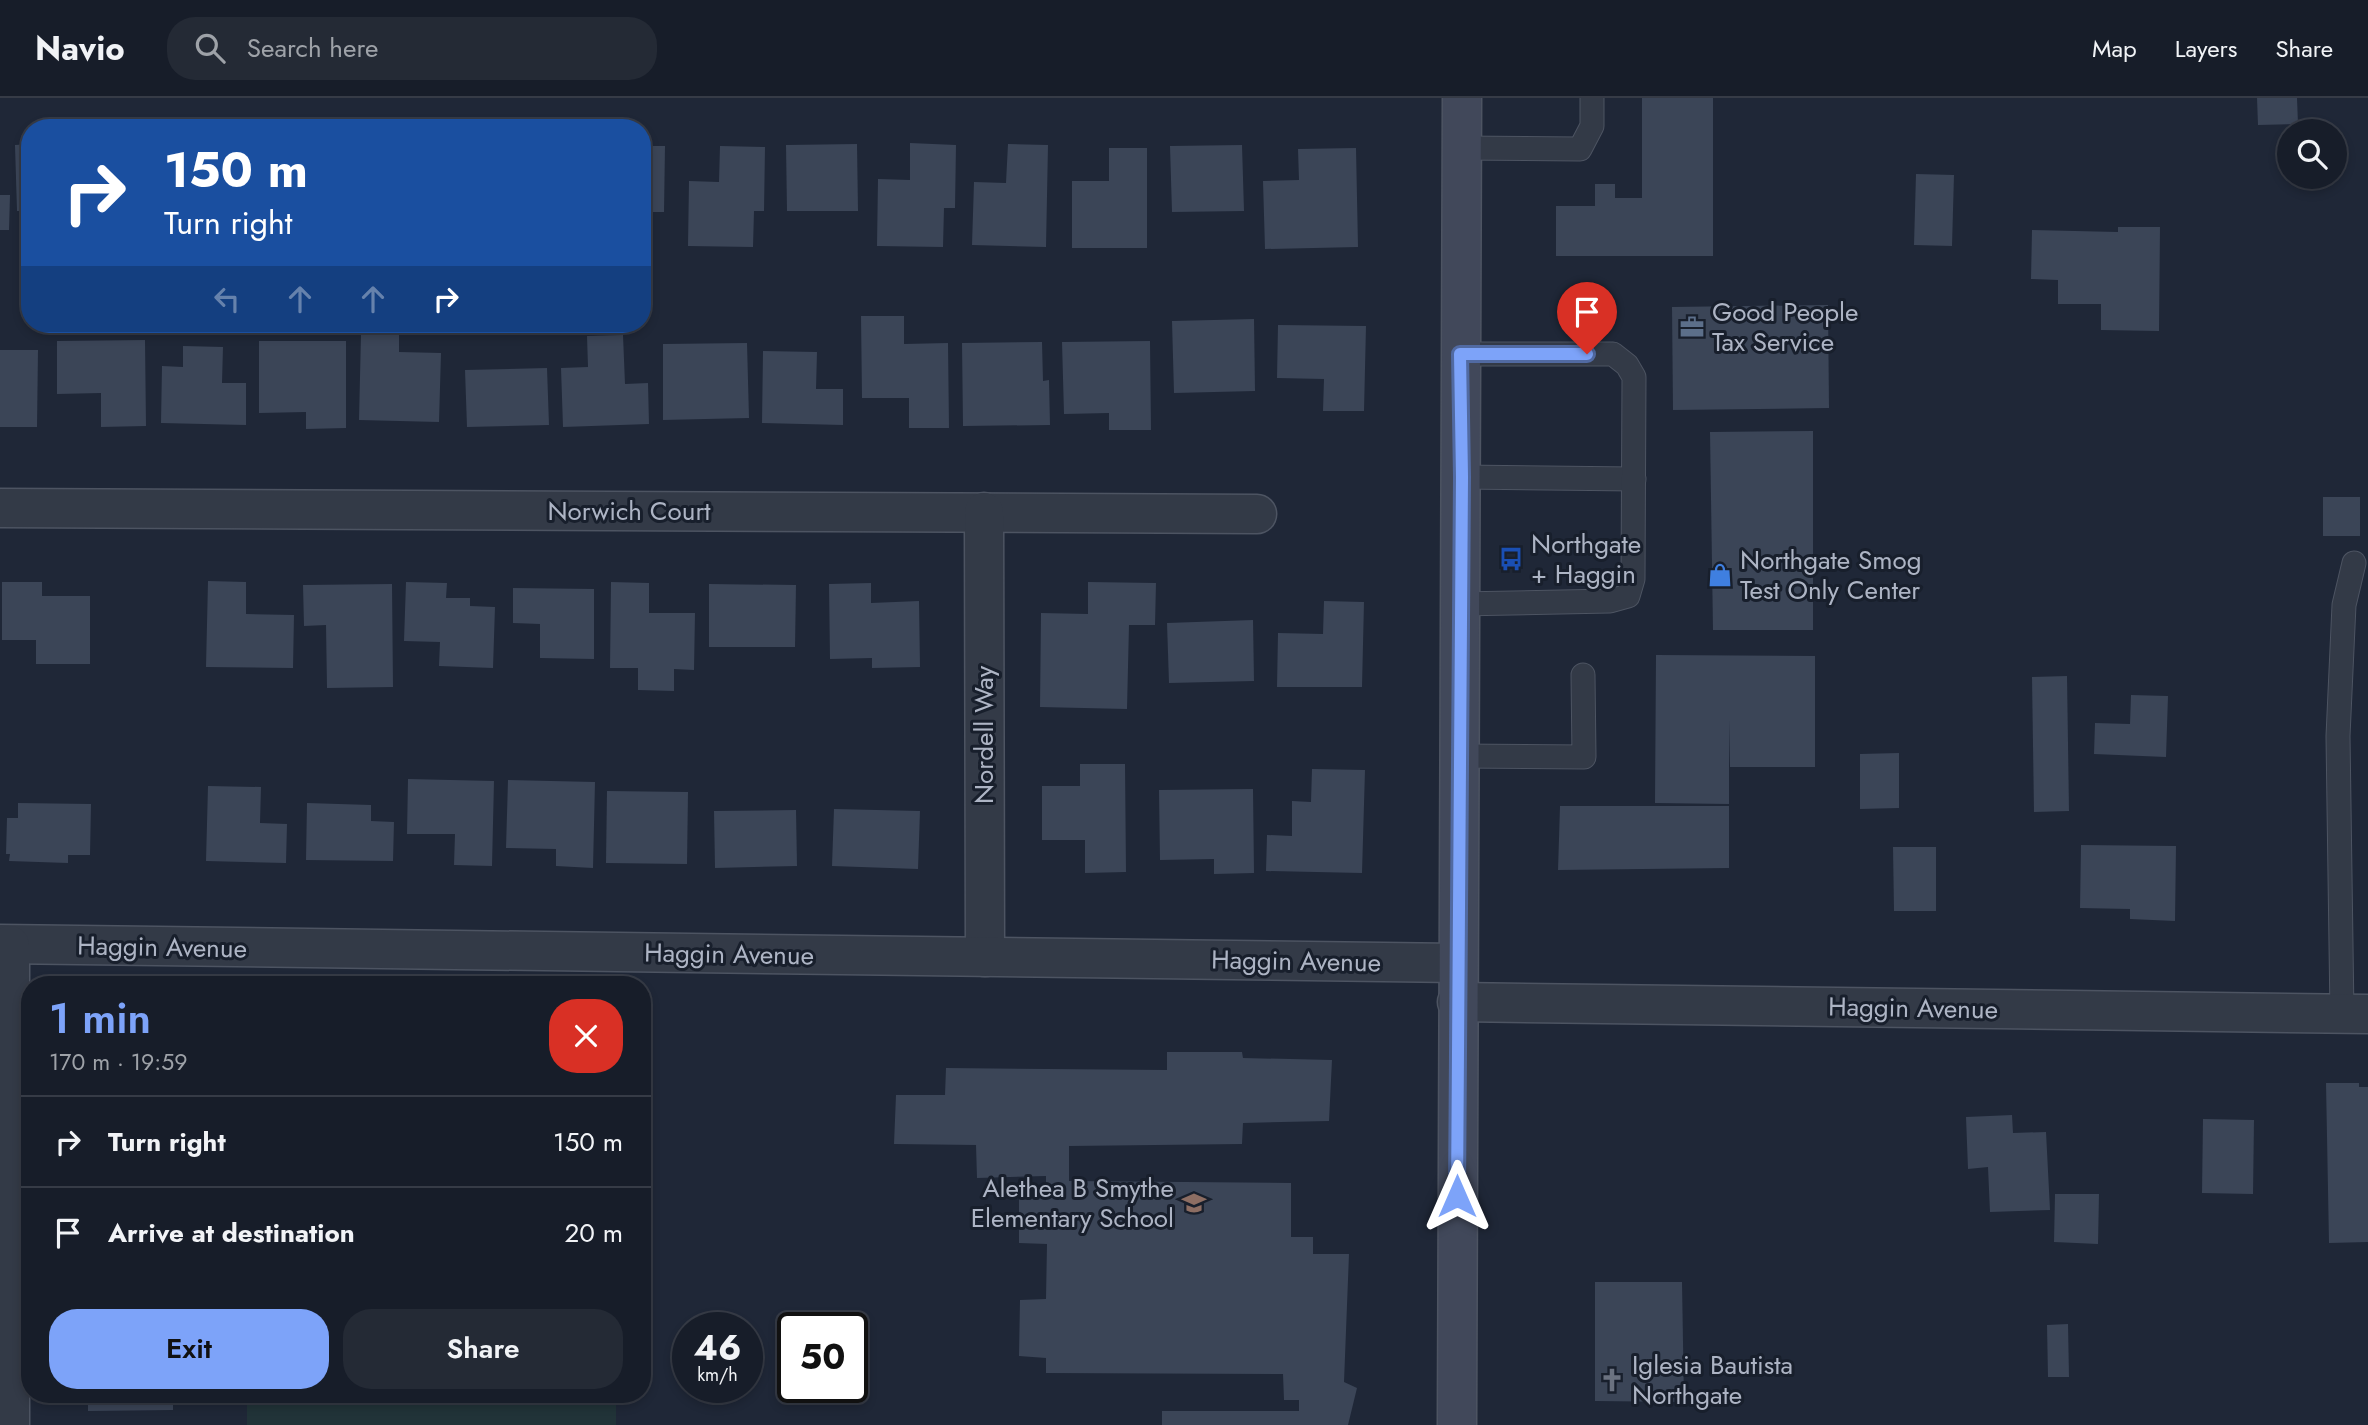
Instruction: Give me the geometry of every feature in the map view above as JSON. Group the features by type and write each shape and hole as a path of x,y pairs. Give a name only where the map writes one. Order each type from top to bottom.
{"main road":[{"path":"1457,1425 1462,98"}],"street":[{"name":"Norwich Court","path":"0,508 1257,514"},
{"name":"Nordell Way","path":"984,512 985,957"},
{"name":"Haggin Avenue","path":"5,945 1458,963"},
{"path":"5,945 10,1425"},
{"name":"Haggin Avenue","path":"1458,1002 2355,1014"}],"lane":[{"path":"1461,148 1580,149 1592,126 1592,98"},
{"path":"1460,354 1614,354 1627,365 1634,377 1633,579 1628,596 1611,601 1460,604"},
{"path":"1462,477 1634,479"},
{"path":"2354,563 2344,604 2338,736 2355,1014"},
{"path":"1459,756 1584,757 1583,675"}],"shaded area":[{"path":"247,1403 616,1403 616,1425 247,1425"}],"building":[{"path":"1642,98 1713,98 1713,256 1556,256 1556,206 1595,206 1595,184 1615,184 1615,198 1642,198"},
{"path":"2257,98 2297,98 2298,119 2277,119 2277,125 2258,125"},
{"path":"910,143 956,145 955,208 944,208 943,247 877,246 878,179 910,180"},
{"path":"857,144 858,211 787,211 786,145"},
{"path":"1008,144 1048,145 1046,247 972,245 974,182 1006,183"},
{"path":"15,145 21,145 21,211 17,211"},
{"path":"1242,145 1244,211 1172,212 1170,146"},
{"path":"651,146 665,146 664,212 651,212"},
{"path":"720,146 765,147 764,211 754,211 753,247 688,246 689,181 719,182"},
{"path":"1109,148 1147,148 1147,248 1072,248 1072,181 1109,181"},
{"path":"1356,148 1358,247 1265,249 1263,181 1299,180 1298,149"},
{"path":"1916,174 1954,175 1952,246 1914,245"},
{"path":"0,195 10,195 9,230 0,230"},
{"path":"2118,227 2160,227 2159,331 2101,330 2101,304 2058,304 2058,280 2031,279 2032,230 2118,232"},
{"path":"1828,305 1829,408 1673,410 1672,307"},
{"path":"861,316 904,316 904,344 948,343 949,428 909,428 909,398 862,398"},
{"path":"1254,319 1255,391 1174,393 1172,321"},
{"path":"1278,325 1366,326 1364,411 1323,411 1324,379 1277,378"},
{"path":"361,334 399,335 399,352 441,353 439,422 359,420"},
{"path":"623,335 625,384 648,383 649,424 563,427 561,368 588,367 587,336"},
{"path":"145,340 146,426 101,427 101,393 57,394 57,341"},
{"path":"259,341 346,341 346,428 306,429 306,412 259,413"},
{"path":"1150,341 1151,430 1109,430 1109,413 1064,414 1062,342"},
{"path":"1042,342 1043,381 1049,380 1050,425 963,426 962,343"},
{"path":"747,343 749,418 663,420 663,344"},
{"path":"183,346 223,347 222,383 246,383 246,425 161,423 162,366 183,367"},
{"path":"0,350 38,350 37,427 0,427"},
{"path":"763,351 817,352 816,389 843,389 843,425 762,423"},
{"path":"547,368 549,425 467,427 465,370"},
{"path":"1813,431 1813,630 1713,630 1710,432"},
{"path":"2323,497 2360,497 2360,536 2323,536"},
{"path":"208,581 246,582 246,614 294,615 293,668 206,667"},
{"path":"2,582 42,582 42,596 90,596 90,664 36,664 36,640 2,640"},
{"path":"406,582 447,583 446,598 470,598 470,606 495,607 493,668 439,666 440,642 404,641"},
{"path":"611,582 649,583 649,613 695,613 694,670 674,669 674,691 638,690 638,668 610,668"},
{"path":"1088,582 1156,583 1155,625 1129,625 1127,709 1040,707 1041,613 1088,614"},
{"path":"871,583 871,603 919,601 920,667 872,668 872,658 830,659 829,584"},
{"path":"392,584 393,687 327,688 326,625 304,626 303,585"},
{"path":"709,584 796,585 795,647 709,647"},
{"path":"513,588 594,589 594,659 540,658 540,624 513,623"},
{"path":"1324,601 1364,602 1362,687 1277,687 1278,633 1323,634"},
{"path":"1253,620 1254,681 1169,683 1167,623"},
{"path":"1656,655 1815,656 1815,767 1730,767 1729,720 1729,804 1655,803"},
{"path":"2067,676 2069,811 2034,812 2032,677"},
{"path":"2131,695 2168,696 2166,757 2094,754 2095,723 2130,724"},
{"path":"1899,753 1899,808 1860,809 1860,754"},
{"path":"1080,764 1125,764 1126,872 1085,873 1085,840 1042,840 1042,786 1080,786"},
{"path":"1312,769 1365,770 1362,873 1266,871 1267,835 1292,836 1292,801 1311,802"},
{"path":"408,779 494,781 492,866 454,865 455,834 407,834"},
{"path":"508,780 595,782 593,868 556,866 556,849 506,848"},
{"path":"208,786 261,787 260,823 287,824 286,863 206,861"},
{"path":"1253,789 1254,873 1214,874 1214,859 1160,860 1159,790"},
{"path":"607,791 688,792 687,864 606,863"},
{"path":"18,803 91,804 90,855 68,855 68,863 9,861 10,854 6,854 7,818 18,818"},
{"path":"307,803 371,805 371,821 394,822 393,861 306,860"},
{"path":"1560,806 1729,806 1729,868 1558,870"},
{"path":"834,809 920,811 918,869 832,866"},
{"path":"796,810 797,866 715,868 714,811"},
{"path":"2081,845 2176,846 2175,921 2130,919 2130,909 2080,908"},
{"path":"1893,847 1936,847 1936,911 1894,911"},
{"path":"1167,1052 1242,1052 1243,1058 1332,1060 1329,1121 1243,1123 1242,1144 1069,1146 1069,1181 1291,1183 1291,1237 1313,1237 1313,1254 1349,1254 1344,1382 1357,1388 1348,1425 1162,1425 1162,1411 1299,1411 1299,1400 1284,1400 1283,1374 1046,1373 1046,1358 1019,1356 1020,1300 1046,1299 1047,1244 1019,1243 1019,1186 1046,1186 1046,1176 977,1178 976,1145 894,1144 896,1095 945,1095 946,1068 1167,1070"},
{"path":"2326,1083 2359,1083 2359,1087 2368,1087 2368,1242 2329,1243"},
{"path":"2012,1115 2013,1133 2046,1132 2050,1210 1990,1212 1988,1167 1968,1169 1966,1117"},
{"path":"2203,1119 2254,1120 2253,1194 2202,1193"},
{"path":"2055,1194 2099,1194 2098,1244 2054,1242"},
{"path":"1595,1282 1682,1282 1684,1402 1595,1401"},
{"path":"2068,1324 2069,1377 2048,1377 2047,1325"},
{"path":"88,1403 173,1403 173,1410 88,1411"}],"place":[{"name":"Good People Tax Service","path":"1692,327"},
{"name":"Northgate + Haggin","path":"1511,559"},
{"name":"Northgate Smog Test Only Center","path":"1720,575"},
{"name":"Alethea B Smythe Elementary School","path":"1194,1203"},
{"name":"Iglesia Bautista Northgate","path":"1612,1380"}],"route":[{"path":"1457,1196 1462,477 1460,354 1587,354"}]}
